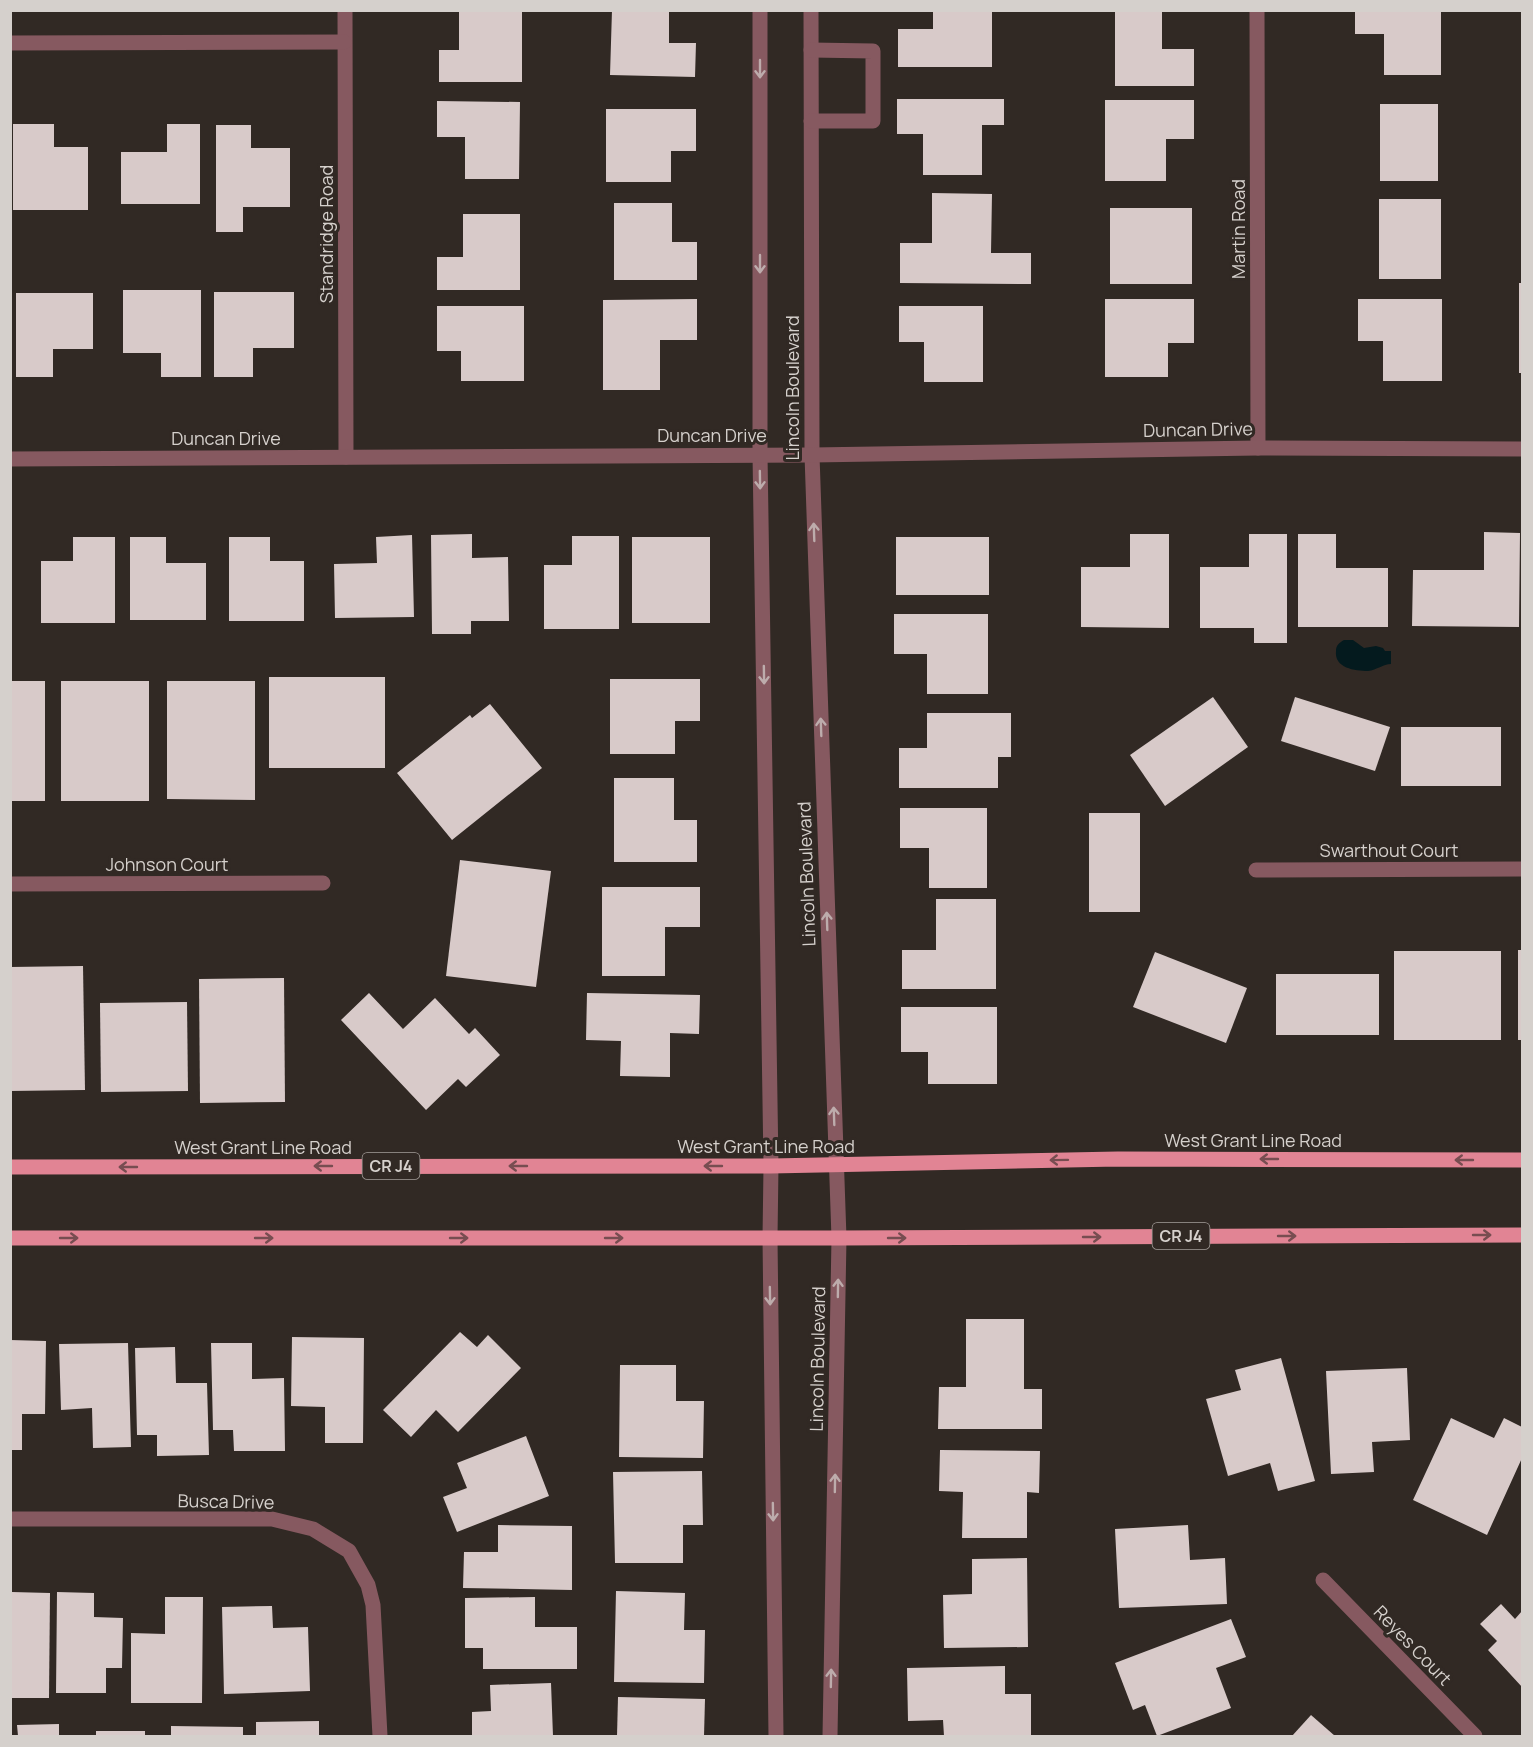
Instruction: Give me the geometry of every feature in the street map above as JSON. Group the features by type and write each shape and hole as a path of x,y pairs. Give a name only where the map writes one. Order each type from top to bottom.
{"main road":[{"name":"West Grant Line Road","path":"10,1167 771,1166 1118,1159 1522,1160"},
{"name":"CR J4","path":"10,1238 1522,1235"}],"street":[{"name":"Standridge Road","path":"345,10 346,457"},
{"name":"Lincoln Boulevard","path":"759,10 760,454 771,1166 776,1737"},
{"name":"Lincoln Boulevard","path":"811,10 812,455 839,1238 830,1737"},
{"name":"Martin Road","path":"1257,10 1258,448"},
{"path":"10,43 344,42"},
{"path":"811,50 873,51 873,121 811,121"},
{"name":"Duncan Drive","path":"10,459 812,455 1258,448 1522,449"},
{"name":"Swarthout Court","path":"1256,870 1522,869"},
{"name":"Johnson Court","path":"10,884 323,883"},
{"name":"Busca Drive","path":"10,1519 272,1519 313,1528 349,1551 368,1585 373,1605 375,1630 380,1737"},
{"name":"Reyes Court","path":"1323,1580 1475,1737"}],"water":[{"path":"1344,640 1353,640 1364,648 1376,646 1385,651 1391,651 1391,664 1368,671 1342,665 1336,657 1336,649"}],"building":[{"path":"459,10 522,10 522,82 439,82 439,50 459,50"},
{"path":"612,10 669,10 669,43 696,43 695,77 610,75"},
{"path":"933,10 992,10 992,67 898,67 898,29 933,29"},
{"path":"1115,10 1162,10 1162,49 1194,49 1194,86 1115,86"},
{"path":"1355,10 1441,10 1441,75 1384,75 1384,34 1355,34"},
{"path":"897,99 1004,99 1004,125 982,125 982,175 923,175 923,134 897,134"},
{"path":"1105,100 1194,100 1194,139 1166,139 1166,181 1105,181"},
{"path":"437,101 520,102 519,179 465,179 465,137 437,137"},
{"path":"1380,104 1438,104 1438,181 1380,181"},
{"path":"606,109 696,109 696,151 671,151 671,182 606,182"},
{"path":"13,124 54,124 54,147 88,147 88,210 13,210"},
{"path":"167,124 200,124 200,204 121,204 121,152 167,152"},
{"path":"216,125 251,125 251,148 290,148 290,207 243,207 243,232 216,232"},
{"path":"932,193 992,194 991,253 1031,253 1031,284 900,283 900,243 932,243"},
{"path":"1379,199 1441,199 1441,279 1379,279"},
{"path":"614,203 672,203 672,242 697,242 697,280 614,280"},
{"path":"1110,208 1192,208 1192,284 1110,284"},
{"path":"463,214 520,214 520,290 437,290 437,257 463,257"},
{"path":"1519,283 1522,283 1522,373 1519,373"},
{"path":"123,290 201,290 201,377 161,377 161,353 123,353"},
{"path":"214,292 294,292 294,348 253,348 253,377 214,377"},
{"path":"16,293 93,293 93,349 53,349 53,377 16,377"},
{"path":"697,299 697,340 660,340 660,390 603,390 603,300"},
{"path":"1105,299 1194,299 1194,343 1168,343 1168,377 1105,377"},
{"path":"1358,299 1442,299 1442,381 1383,381 1383,341 1358,341"},
{"path":"437,306 524,306 524,381 461,381 461,351 437,351"},
{"path":"899,306 983,306 983,382 924,382 924,342 899,342"},
{"path":"1484,532 1520,533 1519,627 1412,626 1413,570 1484,570"},
{"path":"472,534 472,558 508,557 509,621 471,621 471,634 432,634 431,535"},
{"path":"1130,534 1169,534 1169,628 1081,627 1081,567 1130,567"},
{"path":"1249,534 1287,534 1287,643 1254,643 1254,628 1200,628 1200,567 1249,567"},
{"path":"1298,534 1336,534 1336,568 1388,568 1388,627 1298,627"},
{"path":"412,535 414,617 335,618 334,564 377,563 376,537"},
{"path":"572,536 619,536 619,629 544,629 544,565 572,565"},
{"path":"73,537 115,537 115,623 41,623 41,561 73,561"},
{"path":"130,537 166,537 166,563 206,563 206,620 130,620"},
{"path":"229,537 270,537 270,561 304,561 304,621 229,621"},
{"path":"632,537 710,537 710,623 632,623"},
{"path":"896,537 989,537 989,595 896,595"},
{"path":"894,614 988,614 988,694 927,694 927,654 894,654"},
{"path":"269,677 385,677 385,768 269,768"},
{"path":"610,679 700,679 700,721 675,721 675,754 610,754"},
{"path":"10,681 45,681 45,801 10,801"},
{"path":"61,681 149,681 149,801 61,801"},
{"path":"167,681 255,681 255,800 167,799"},
{"path":"1213,697 1248,747 1165,806 1130,755"},
{"path":"1295,697 1390,727 1375,771 1281,741"},
{"path":"490,704 542,768 452,840 397,773 470,715 472,718"},
{"path":"927,713 1011,713 1011,757 998,757 998,788 899,788 899,748 927,748"},
{"path":"1401,727 1501,727 1501,786 1401,786"},
{"path":"614,778 674,778 674,820 697,820 697,862 614,862"},
{"path":"900,808 987,808 987,888 929,888 929,848 900,848"},
{"path":"1089,813 1140,813 1140,912 1089,912"},
{"path":"460,860 551,871 536,987 446,976"},
{"path":"602,887 700,887 700,927 665,927 665,976 602,976"},
{"path":"936,899 996,899 996,989 902,989 902,950 936,950"},
{"path":"1518,950 1522,950 1522,1040 1518,1040"},
{"path":"1394,951 1501,951 1501,1040 1394,1040"},
{"path":"1155,952 1247,988 1226,1043 1133,1007"},
{"path":"83,966 85,1090 10,1091 10,967"},
{"path":"1276,974 1379,974 1379,1035 1276,1035"},
{"path":"284,978 285,1102 200,1103 199,979"},
{"path":"369,993 403,1029 435,998 469,1034 475,1028 500,1055 466,1087 458,1079 426,1110 341,1020"},
{"path":"587,993 700,995 699,1034 670,1033 670,1077 620,1076 621,1041 586,1040"},
{"path":"187,1002 188,1091 101,1092 100,1003"},
{"path":"901,1007 997,1007 997,1084 928,1084 928,1052 901,1052"},
{"path":"966,1319 1024,1319 1024,1389 1042,1389 1042,1429 938,1429 939,1387 966,1387"},
{"path":"460,1332 477,1347 488,1335 521,1368 458,1432 436,1410 411,1437 383,1410"},
{"path":"292,1337 364,1338 363,1443 325,1443 325,1407 291,1406"},
{"path":"10,1340 46,1341 45,1414 22,1414 22,1450 10,1450"},
{"path":"128,1343 131,1447 93,1448 92,1408 61,1410 59,1344"},
{"path":"211,1343 252,1343 252,1379 284,1378 285,1451 234,1451 233,1430 213,1430"},
{"path":"175,1347 176,1383 207,1383 209,1455 157,1456 157,1435 137,1435 135,1348"},
{"path":"1281,1358 1315,1481 1278,1491 1270,1463 1228,1476 1206,1399 1241,1390 1235,1370"},
{"path":"620,1365 676,1365 676,1401 704,1401 703,1458 619,1457"},
{"path":"1407,1368 1410,1440 1372,1442 1374,1472 1331,1474 1326,1371"},
{"path":"1451,1418 1494,1438 1504,1418 1522,1427 1522,1458 1487,1535 1413,1500"},
{"path":"526,1436 549,1496 457,1532 443,1497 467,1488 457,1463"},
{"path":"940,1450 1040,1451 1039,1493 1027,1492 1027,1538 962,1538 963,1492 939,1491"},
{"path":"702,1471 703,1525 683,1525 683,1563 615,1563 613,1472"},
{"path":"498,1525 572,1526 572,1590 463,1588 464,1552 498,1552"},
{"path":"1188,1525 1190,1560 1225,1558 1227,1604 1119,1608 1115,1529"},
{"path":"1027,1558 1028,1647 944,1648 943,1595 972,1594 972,1559"},
{"path":"616,1591 685,1593 684,1630 705,1630 704,1683 614,1682"},
{"path":"12,1592 50,1593 49,1698 10,1698"},
{"path":"57,1592 94,1593 94,1617 123,1618 122,1668 106,1668 106,1693 56,1693"},
{"path":"165,1597 203,1597 202,1703 131,1703 131,1633 165,1634"},
{"path":"535,1597 535,1627 577,1627 577,1669 483,1669 483,1648 465,1648 465,1598"},
{"path":"1501,1604 1515,1619 1522,1611 1522,1687 1488,1650 1497,1641 1480,1624"},
{"path":"272,1606 273,1628 308,1627 310,1691 224,1694 222,1607"},
{"path":"1231,1619 1246,1657 1216,1668 1231,1708 1157,1736 1145,1705 1133,1710 1115,1663"},
{"path":"1005,1666 1005,1694 1031,1694 1031,1736 944,1736 943,1720 908,1721 907,1668"},
{"path":"551,1683 553,1736 472,1736 472,1712 491,1711 490,1685"},
{"path":"618,1697 705,1699 704,1736 617,1736"},
{"path":"1311,1715 1335,1736 1292,1736"},
{"path":"319,1721 319,1736 256,1736 256,1722"},
{"path":"59,1724 59,1736 18,1736 17,1725"},
{"path":"171,1726 243,1727 243,1736 171,1736"},
{"path":"96,1731 145,1731 145,1736 96,1736"}]}
